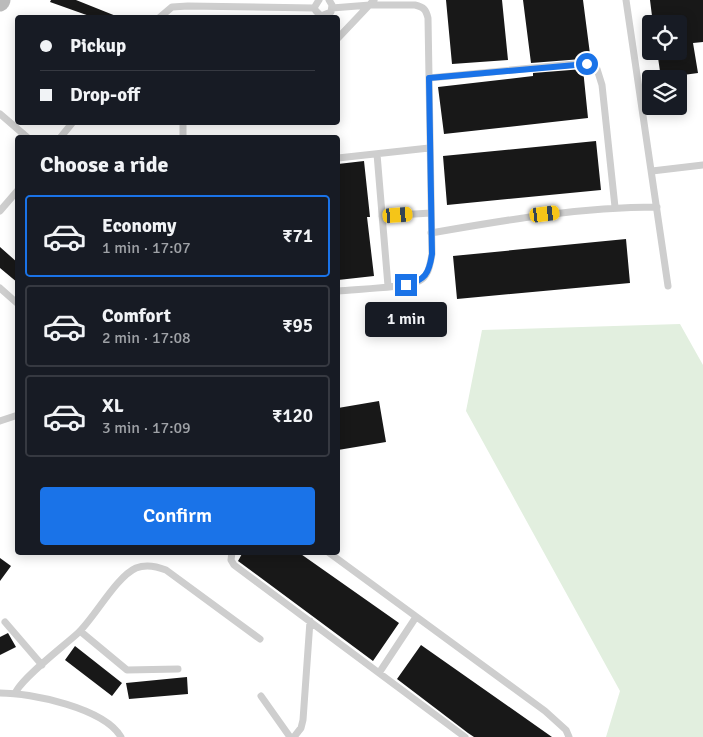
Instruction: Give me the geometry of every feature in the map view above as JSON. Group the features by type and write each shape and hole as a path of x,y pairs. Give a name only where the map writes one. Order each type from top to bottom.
{"lane":[{"path":"314,8 319,0"},
{"path":"328,0 332,8"},
{"path":"626,0 668,286"},
{"path":"163,15 172,7 254,3 314,8 320,15"},
{"path":"332,8 372,3 416,5 426,11 428,18 432,254 426,274 419,281 340,291"},
{"path":"340,36 372,3"},
{"path":"328,15 332,8"},
{"path":"429,78 574,64 587,64 596,69 602,85 615,207"},
{"path":"0,114 24,135"},
{"path":"340,158 429,148"},
{"path":"377,154 388,286"},
{"path":"652,171 702,168"},
{"path":"0,211 15,194"},
{"path":"431,233 514,218 615,207 657,207"},
{"path":"382,216 430,212"},
{"path":"0,288 15,301"},
{"path":"0,421 15,416"},
{"path":"232,555 231,560 234,565 465,737"},
{"path":"332,555 545,711 566,730 569,737"},
{"path":"15,694 18,688 80,631 129,573 136,568 151,566 166,570 260,638"},
{"path":"379,673 416,617"},
{"path":"294,737 301,728 303,720 310,621"},
{"path":"5,622 42,665"},
{"path":"80,631 127,670 178,669"},
{"path":"0,693 39,698 85,711 104,720 121,737"},
{"path":"261,696 290,737"}],"green space":[{"path":"680,324 703,365 703,737 606,737 620,691 466,411 482,330"}],"building":[{"path":"51,0 76,0 114,15 87,15 50,2"},
{"path":"446,0 502,0 508,60 452,64"},
{"path":"523,0 583,0 590,54 581,56 582,59 531,63"},
{"path":"650,0 703,0 703,42 693,43 698,73 687,74 687,70 660,70 658,60 687,60 687,15 652,15"},
{"path":"583,69 588,118 444,134 438,87 533,76 533,73"},
{"path":"596,141 601,190 447,205 443,156"},
{"path":"364,161 370,217 367,217 374,276 340,280 340,164"},
{"path":"626,239 630,283 457,299 453,256"},
{"path":"0,247 15,260 15,280 0,268"},
{"path":"379,401 386,442 340,450 340,408"},
{"path":"241,555 302,555 399,623 373,661 238,561"},
{"path":"0,558 11,566 0,581"},
{"path":"8,633 16,647 0,655 0,637"},
{"path":"421,645 552,737 474,737 468,733 397,679"},
{"path":"75,646 122,683 112,696 65,660"},
{"path":"187,677 188,694 129,699 126,683"}],"route":[{"path":"406,285 419,281 426,274 430,266 432,254 429,78 587,64"}]}
